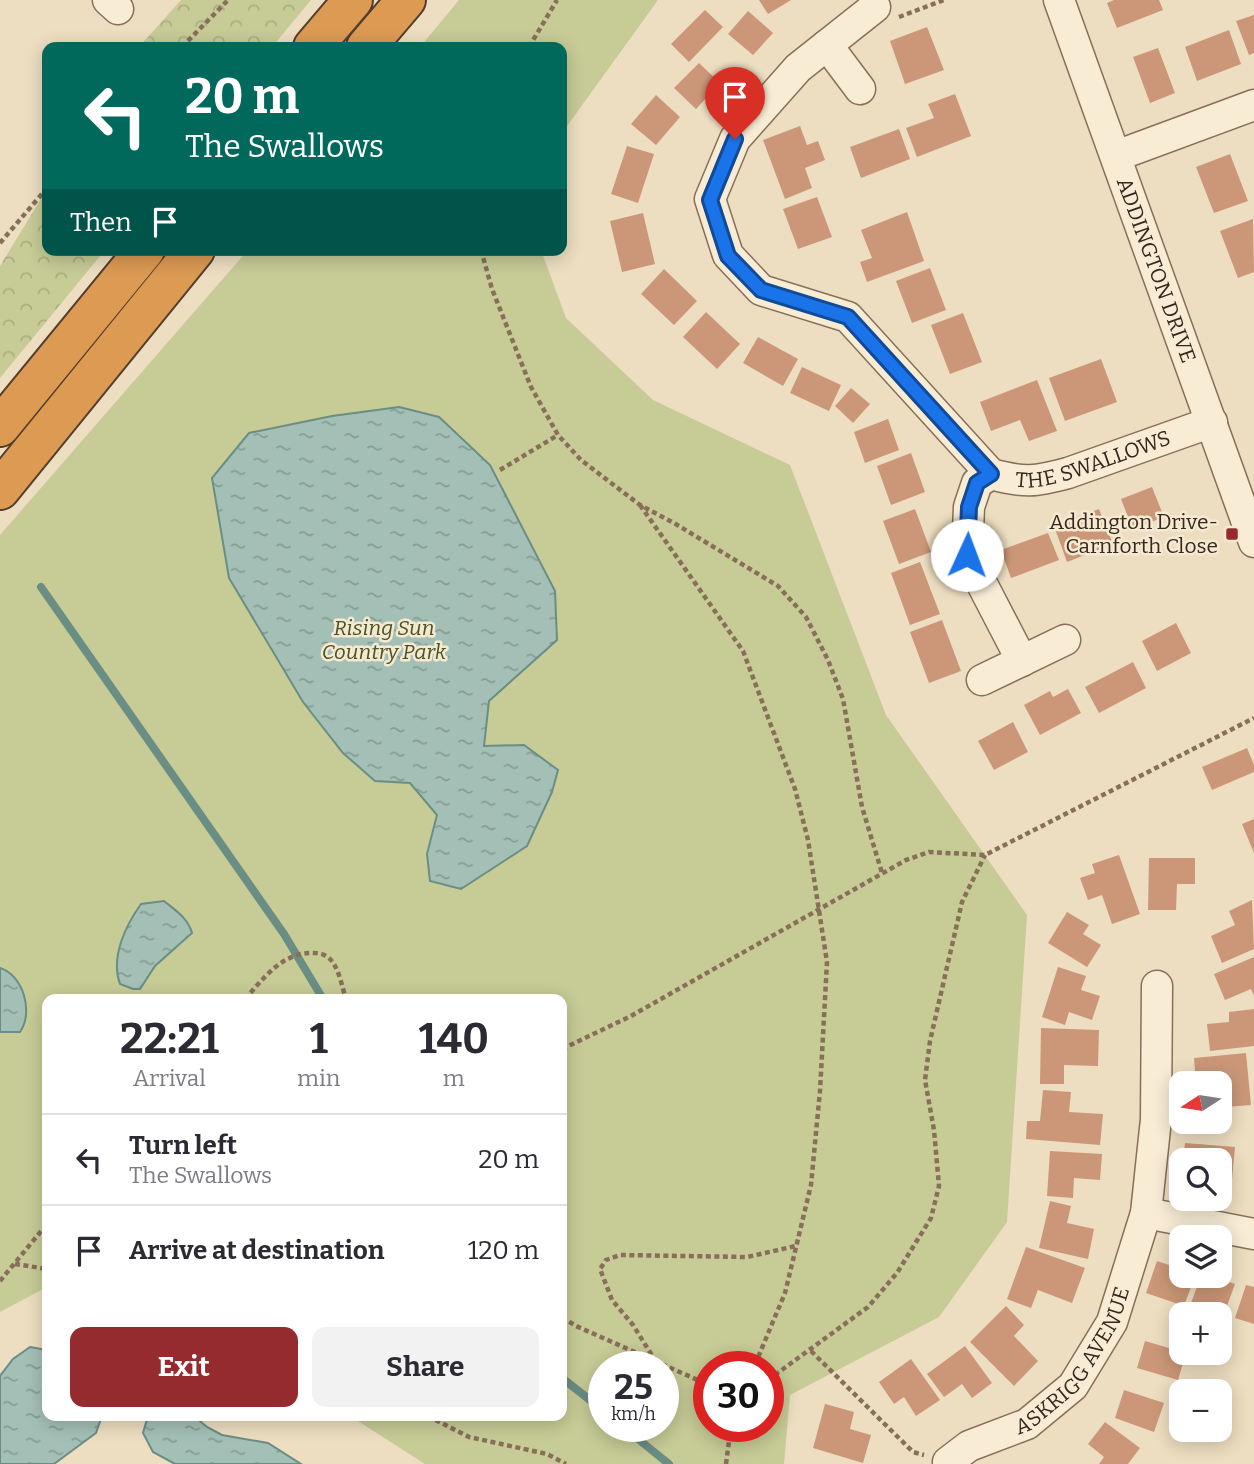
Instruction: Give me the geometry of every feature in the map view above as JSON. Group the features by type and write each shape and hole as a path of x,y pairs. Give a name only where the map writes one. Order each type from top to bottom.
{"highway":[{"path":"317,42 353,0"},
{"path":"370,42 406,0"},
{"path":"0,427 140,256"},
{"path":"0,490 190,256"}],"street":[{"name":"ADDINGTON DRIVE","path":"1059,0 1254,542"},
{"name":"THE SWALLOWS","path":"876,7 798,68 735,139 710,200 728,256 761,290 848,317 991,474 1021,482 1044,480 1212,422"},
{"path":"827,45 860,89"},
{"path":"1116,156 1254,105"},
{"path":"991,474 977,483 969,507 967,555 1022,661"},
{"path":"982,680 1065,640"},
{"name":"ASKRIGG AVENUE","path":"948,1462 969,1446 1027,1424 1073,1386 1112,1322 1146,1213 1156,1119 1157,986"},
{"path":"1146,1213 1254,1234"}],"path":[{"path":"187,42 228,0"},
{"path":"532,42 557,0"},
{"path":"876,7 899,17 944,0"},
{"path":"0,243 42,194"},
{"path":"483,256 492,289 531,387 558,435 581,460 640,505 778,586 806,617 828,660 843,699 862,807 881,873"},
{"path":"500,470 558,435"},
{"path":"640,505 698,583 743,651 795,789 808,840 820,909 827,962 820,1091 811,1185 785,1293 761,1351"},
{"path":"567,1047 631,1016 906,860 929,852 985,855 1254,718"},
{"path":"784,1369 868,1307 897,1273 930,1218 939,1186 934,1130 925,1080 930,1041 962,902 985,855"},
{"path":"250,994 273,968 304,952 320,953 330,958 344,994"},
{"path":"0,1281 42,1230"},
{"path":"649,1351 633,1325 612,1300 602,1279 600,1269 606,1260 620,1255 656,1254 747,1257 796,1247"},
{"path":"15,1264 42,1268"},
{"path":"567,1320 632,1351"},
{"path":"811,1351 913,1452 948,1462"},
{"path":"438,1421 469,1437 547,1454 566,1464"},
{"path":"726,1464 729,1442"}],"green space":[{"path":"181,0 311,0 276,42 143,42"},
{"path":"459,0 658,0 567,126 567,42 424,42"},
{"path":"42,197 42,256 100,256 0,378 0,266"},
{"name":"Rising Sun Country Park","path":"243,256 543,256 566,318 653,400 790,465 886,715 1027,915 1007,1222 939,1317 790,1395 784,1464 425,1464 358,1421 567,1421 567,994 42,994 42,1290 0,1312 0,535"}],"water":[{"path":"399,407 439,417 490,465 555,591 557,640 489,701 484,746 524,745 558,770 552,792 527,846 461,889 430,881 427,854 437,815 410,783 375,781 343,753 303,702 229,578 212,478 249,433 332,416"},
{"path":"164,901 184,919 192,933 155,966 140,989 120,984 117,974 118,952 130,922 141,904"},
{"path":"0,968 15,978 24,995 26,1015 20,1032 0,1032"},
{"path":"30,1347 42,1349 42,1421 100,1421 96,1433 54,1464 0,1464 0,1376 13,1359"},
{"path":"147,1421 200,1421 222,1435 268,1443 301,1464 175,1464 153,1452 143,1433"}],"building":[{"path":"759,0 791,0 768,14"},
{"path":"1114,0 1159,0 1163,10 1117,28 1107,3"},
{"path":"705,10 723,27 689,62 671,44"},
{"path":"748,11 773,33 753,55 728,34"},
{"path":"1254,15 1254,53 1249,55 1236,21"},
{"path":"927,27 944,70 905,84 890,41"},
{"path":"1229,30 1241,64 1197,81 1185,47"},
{"path":"1158,48 1175,93 1150,103 1133,57"},
{"path":"699,63 720,83 696,109 674,88"},
{"path":"955,94 971,136 917,157 906,128 934,118 928,104"},
{"path":"656,95 680,117 656,145 631,124"},
{"path":"800,126 807,145 818,141 825,160 805,168 812,188 785,199 763,140"},
{"path":"899,129 910,159 861,178 850,147"},
{"path":"627,146 654,154 638,203 611,194"},
{"path":"1230,154 1248,201 1214,213 1196,167"},
{"path":"817,197 832,237 798,249 783,209"},
{"path":"907,212 924,261 867,282 860,262 872,258 861,230"},
{"path":"643,213 655,264 622,272 610,221"},
{"path":"1253,219 1254,272 1238,278 1220,231"},
{"path":"930,268 946,310 912,323 896,281"},
{"path":"664,269 697,301 674,325 641,294"},
{"path":"706,312 740,344 717,369 683,337"},
{"path":"963,313 982,362 950,374 931,325"},
{"path":"758,337 798,359 783,386 743,363"},
{"path":"1101,359 1117,402 1065,421 1049,378"},
{"path":"802,367 841,385 829,411 790,393"},
{"path":"1037,380 1057,431 1029,441 1020,420 991,431 980,402"},
{"path":"851,388 870,404 853,423 835,406"},
{"path":"888,419 899,450 865,463 854,432"},
{"path":"911,453 925,492 891,505 877,466"},
{"path":"1152,487 1164,517 1133,529 1121,499"},
{"path":"915,509 931,552 899,564 883,521"},
{"path":"1099,509 1113,544 1067,562 1054,526"},
{"path":"1048,533 1059,560 1011,578 1001,550"},
{"path":"920,562 940,614 910,625 891,573"},
{"path":"942,620 961,671 929,683 910,632"},
{"path":"1176,623 1191,653 1157,671 1142,641"},
{"path":"1133,662 1146,688 1099,713 1085,687"},
{"path":"1068,689 1081,713 1040,735 1024,705 1050,691 1053,697"},
{"path":"1013,722 1028,752 994,770 978,741"},
{"path":"1247,748 1254,772 1212,790 1202,767"},
{"path":"1254,819 1254,853 1242,824"},
{"path":"1119,855 1140,914 1112,924 1102,895 1088,900 1080,878 1095,873 1092,864"},
{"path":"1149,858 1195,858 1195,884 1177,884 1176,910 1148,910"},
{"path":"1252,900 1254,949 1222,963 1211,936 1235,925 1229,911"},
{"path":"1067,912 1089,925 1083,934 1101,945 1087,967 1048,943"},
{"path":"1254,957 1254,996 1251,989 1225,1000 1214,974"},
{"path":"1058,967 1086,976 1081,990 1100,996 1092,1020 1069,1012 1065,1025 1042,1017"},
{"path":"1254,1009 1254,1046 1210,1051 1207,1024 1229,1022 1229,1012"},
{"path":"1041,1028 1099,1030 1098,1066 1064,1065 1064,1084 1040,1084"},
{"path":"1246,1053 1251,1105 1232,1106 1232,1071 1195,1071 1194,1058"},
{"path":"1043,1090 1071,1092 1069,1112 1103,1114 1100,1145 1026,1139 1027,1121 1040,1121"},
{"path":"1185,1143 1235,1147 1232,1179 1232,1148 1184,1148"},
{"path":"1050,1151 1102,1154 1100,1180 1074,1178 1073,1198 1047,1196"},
{"path":"1050,1201 1071,1206 1067,1223 1094,1229 1088,1259 1039,1248"},
{"path":"1026,1247 1085,1268 1072,1303 1038,1290 1031,1308 1007,1299"},
{"path":"1157,1261 1169,1265 1169,1288 1191,1288 1185,1302 1172,1302 1146,1293"},
{"path":"1232,1283 1235,1284 1228,1302 1191,1302 1197,1288 1232,1288"},
{"path":"1246,1285 1254,1287 1254,1324 1235,1318"},
{"path":"1006,1306 1024,1325 1014,1336 1038,1361 1014,1386 970,1342"},
{"path":"1145,1341 1169,1348 1169,1365 1182,1365 1178,1379 1137,1368"},
{"path":"965,1346 992,1383 972,1398 962,1384 944,1397 927,1374"},
{"path":"911,1359 940,1400 916,1416 904,1397 894,1404 879,1382"},
{"path":"1124,1390 1164,1403 1154,1432 1115,1418"},
{"path":"825,1404 854,1412 850,1429 871,1435 863,1463 813,1448"},
{"path":"1105,1422 1140,1448 1128,1464 1099,1464 1104,1457 1088,1444"}],"waterway":[{"path":"41,587 284,934 320,994"},
{"path":"567,1382 588,1398"},
{"path":"642,1442 669,1464"}],"place":[{"name":"Addington Drive- Carnforth Close","path":"1232,534"}],"route":[{"path":"735,139 710,200 728,256 761,290 848,317 991,474 977,483 969,507 967,555"}]}
